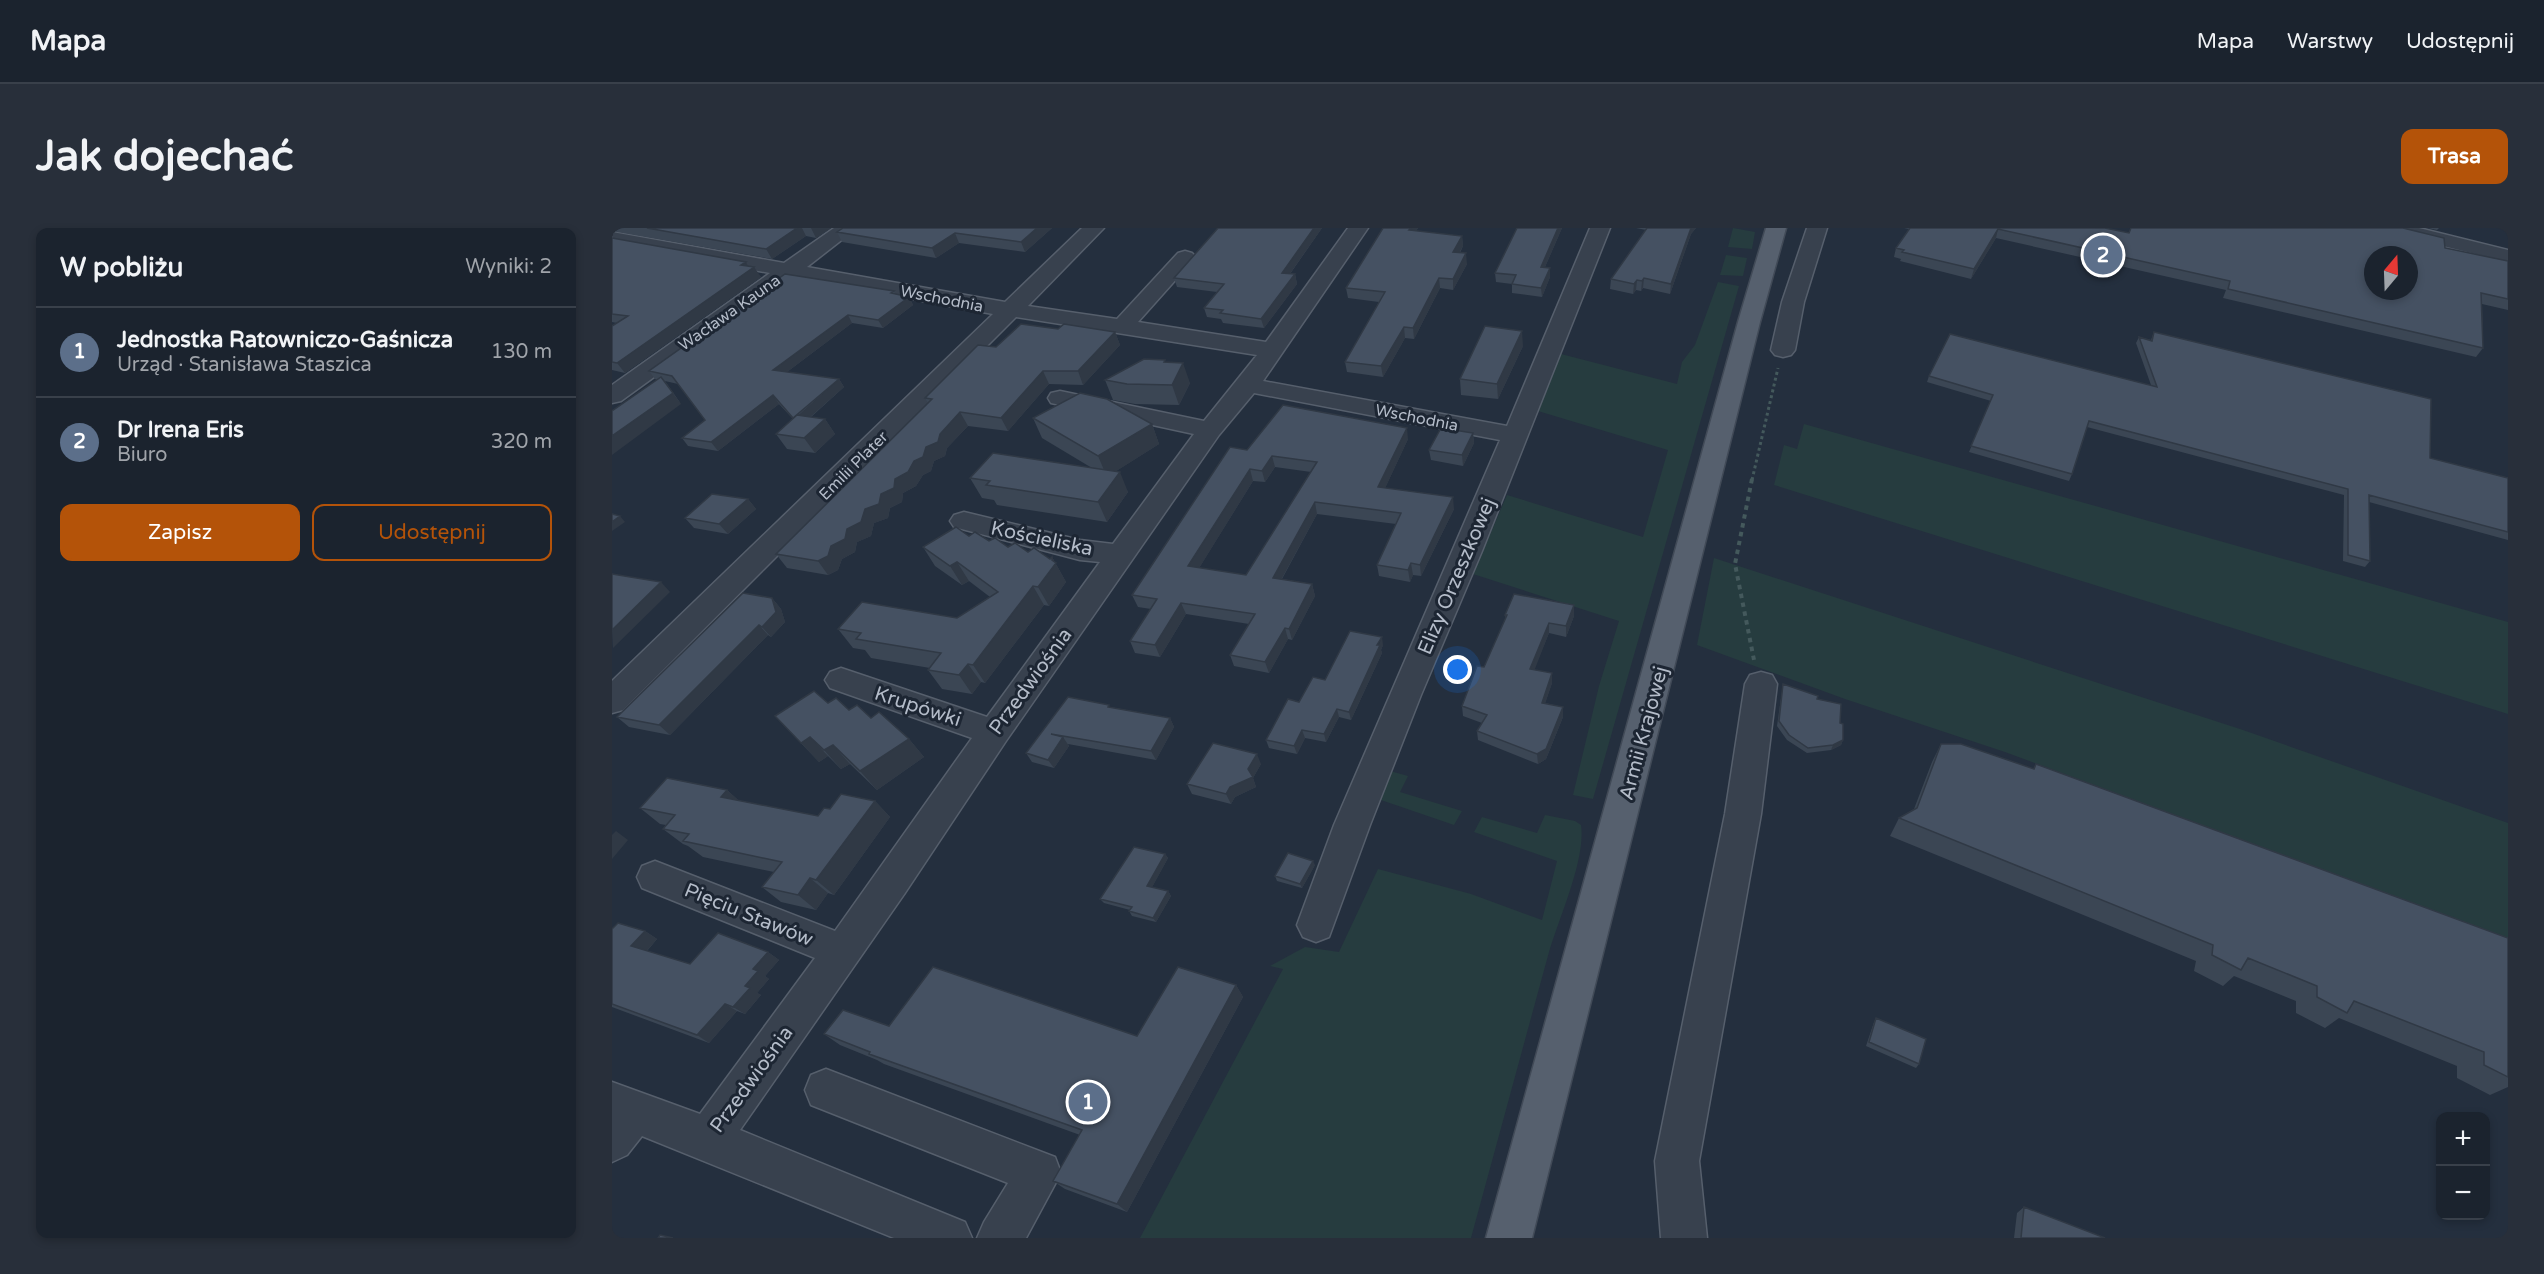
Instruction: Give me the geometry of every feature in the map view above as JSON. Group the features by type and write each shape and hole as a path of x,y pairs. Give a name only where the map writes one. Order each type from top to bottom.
{"main road":[{"name":"Armii Krajowej","path":"1509,1238 1749,322 1776,228"}],"street":[{"name":"Wacława Kauna","path":"612,396 847,228"},
{"name":"Emilii Plater","path":"612,702 1094,228"},
{"name":"Przedwiośnia","path":"708,1139 1120,555 1210,430 1248,385 1358,228"},
{"name":"Elizy Orzeszkowej","path":"1316,925 1343,846 1405,695 1468,551 1600,228"},
{"path":"1783,350 1792,302 1817,228"},
{"path":"2394,228 2508,256"},
{"name":"Wschodnia","path":"612,238 1010,310 1273,350"},
{"path":"1122,327 1185,257"},
{"name":"Wschodnia","path":"1248,385 1514,435"},
{"path":"1060,398 1210,430"},
{"name":"Kościeliska","path":"964,521 1080,550 1120,555"},
{"name":"Krupówki","path":"841,680 994,732"},
{"path":"1684,1238 1677,1161 1743,814 1761,684"},
{"name":"Pięciu Stawów","path":"655,877 842,951"},
{"path":"826,1090 1039,1173 1000,1238"},
{"path":"619,1118 708,1139 949,1238"}],"path":[{"path":"1761,684 1746,628 1735,564 1760,440 1783,350"}],"green space":[{"path":"1733,228 1755,232 1752,249 1728,247"},
{"path":"1726,255 1747,258 1743,276 1720,275"},
{"path":"1718,282 1739,286 1593,799 1573,795 1599,686 1619,621 1473,574 1507,495 1643,537 1668,450 1538,411 1561,354 1677,384 1682,362 1695,345"},
{"path":"1804,424 2508,622 2508,714 1774,485 1784,445 1797,449"},
{"path":"1714,558 2240,729 2508,823 2508,939 2005,752 1845,699 1697,645"},
{"path":"1390,771 1408,776 1400,792 1462,811 1454,825 1378,799"},
{"path":"1545,815 1575,821 1581,825 1580,854 1549,952 1471,1238 1140,1238 1283,969 1270,966 1305,947 1339,952 1378,869 1471,894 1542,920 1557,861 1474,832 1482,817 1537,833"}],"building":[{"path":"647,228 797,228 766,249"},
{"path":"843,228 1037,228 1021,242 955,233 932,248 837,232"},
{"path":"1218,228 1314,228 1282,273 1295,274 1261,319 1220,313 1223,310 1204,308 1224,284 1174,278"},
{"path":"1383,228 1411,228 1409,230 1462,236 1453,252 1466,253 1453,279 1439,278 1413,328 1404,327 1381,366 1345,362 1385,292 1346,288"},
{"path":"1517,228 1558,228 1541,267 1550,268 1541,288 1512,284 1516,275 1495,273"},
{"path":"1647,228 1691,228 1671,284 1644,278 1642,281 1637,280 1634,284 1611,279"},
{"path":"1910,228 2105,228 2129,233 2131,228 2403,228 2444,238 2445,248 2508,261 2508,299 2481,293 2483,348 2228,289 2230,281 1998,229 1974,269 1902,252 1904,250 1896,248"},
{"path":"612,238 746,262 741,265 754,267 617,363 612,362 612,326 628,316 612,314"},
{"path":"785,274 894,291 891,293 909,297 878,320 848,315 773,370 839,379 793,418 773,395 711,442 682,438 705,420 672,376 649,371"},
{"path":"1021,324 1058,329 1064,324 1115,332 1078,371 1043,371 1001,418 960,412 940,434 938,442 926,447 923,457 914,461 908,472 895,479 894,488 881,494 879,504 865,509 861,522 847,529 845,539 831,546 828,556 818,561 776,554 932,399 925,398 978,345 996,347"},
{"path":"1485,326 1522,331 1497,384 1460,379"},
{"path":"2154,332 2431,399 2430,458 2508,478 2508,532 2369,495 2370,561 2348,555 2348,489 2089,421 2072,474 1971,446 1993,395 1929,376 1950,334 2157,387 2139,337 2152,341"},
{"path":"1144,359 1183,363 1172,385 1127,384 1105,380"},
{"path":"661,377 673,393 612,436 612,411"},
{"path":"1080,393 1107,399 1152,424 1098,456 1033,418"},
{"path":"1283,405 1407,428 1378,487 1453,497 1420,565 1411,563 1408,570 1377,565 1401,513 1315,502 1273,578 1312,584 1289,629 1285,628 1265,662 1230,655 1255,614 1181,603 1155,645 1130,641 1157,599 1132,595 1230,447 1247,450","holes":["1272,456 1317,462 1246,575 1188,566 1250,469 1262,471"]},
{"path":"797,415 825,419 804,438 776,434"},
{"path":"1441,428 1473,433 1462,455 1429,450"},
{"path":"993,453 1120,472 1098,502 986,485 990,481 970,478"},
{"path":"712,494 748,499 719,524 685,518"},
{"path":"612,514 620,516 612,522"},
{"path":"956,527 969,536 975,532 989,541 995,538 1008,547 1015,543 1028,552 1034,548 1050,559 1052,557 1056,563 1038,587 1033,586 973,665 968,664 959,675 928,670 941,653 856,639 861,633 838,629 862,602 957,618 998,592 957,562 950,566 923,547"},
{"path":"612,574 661,582 612,630"},
{"path":"743,593 772,598 776,612 762,627 759,625 659,725 617,717"},
{"path":"1514,594 1574,605 1566,626 1549,623 1530,669 1552,673 1542,703 1563,707 1546,749 1537,754 1477,731 1487,715 1462,706 1477,666 1484,667"},
{"path":"1350,631 1382,637 1349,712 1337,709 1324,734 1302,730 1294,746 1266,740 1288,699 1299,702 1313,677 1325,680"},
{"path":"1783,684 1818,696 1817,699 1841,704 1840,723 1843,724 1843,740 1833,745 1808,748 1789,735 1779,721"},
{"path":"814,691 828,703 836,698 849,710 857,705 871,718 879,712 909,739 860,771 833,745 824,750 810,737 801,743 775,716"},
{"path":"1068,697 1170,718 1151,751 1051,734 1063,737 1048,760 1026,753"},
{"path":"1213,743 1257,754 1248,769 1253,777 1230,787 1226,794 1187,784"},
{"path":"1941,744 1961,744 2034,769 2036,764 2508,938 2508,1077 2484,1065 2484,1052 2354,1001 2347,1013 2317,997 2317,986 2248,958 2241,970 2212,955 2213,945 1899,818 1917,808"},
{"path":"667,778 727,790 721,797 818,816 824,808 830,809 841,794 875,801 816,880 810,878 798,895 762,887 782,862 683,841 689,834 663,829 675,815 640,808"},
{"path":"1134,847 1165,854 1147,886 1168,891 1153,918 1129,911 1132,907 1100,899"},
{"path":"1288,853 1313,861 1300,884 1275,876"},
{"path":"618,923 645,931 631,946 690,964 718,933 768,952 753,969 758,971 745,986 750,988 733,1007 725,1004 697,1035 612,1004 612,929"},
{"path":"933,967 1137,1036 1178,967 1236,985 1117,1204 1053,1181 1082,1130 869,1054 870,1052 824,1034 843,1010 889,1026"},
{"path":"1876,1018 1926,1039 1919,1064 1869,1042"},
{"path":"2024,1207 2105,1238 2021,1238"}],"place":[{"name":"Dr Irena Eris","path":"2103,255"},
{"name":"Jednostka Ratowniczo-Gaśnicza","path":"1088,1102"}]}
